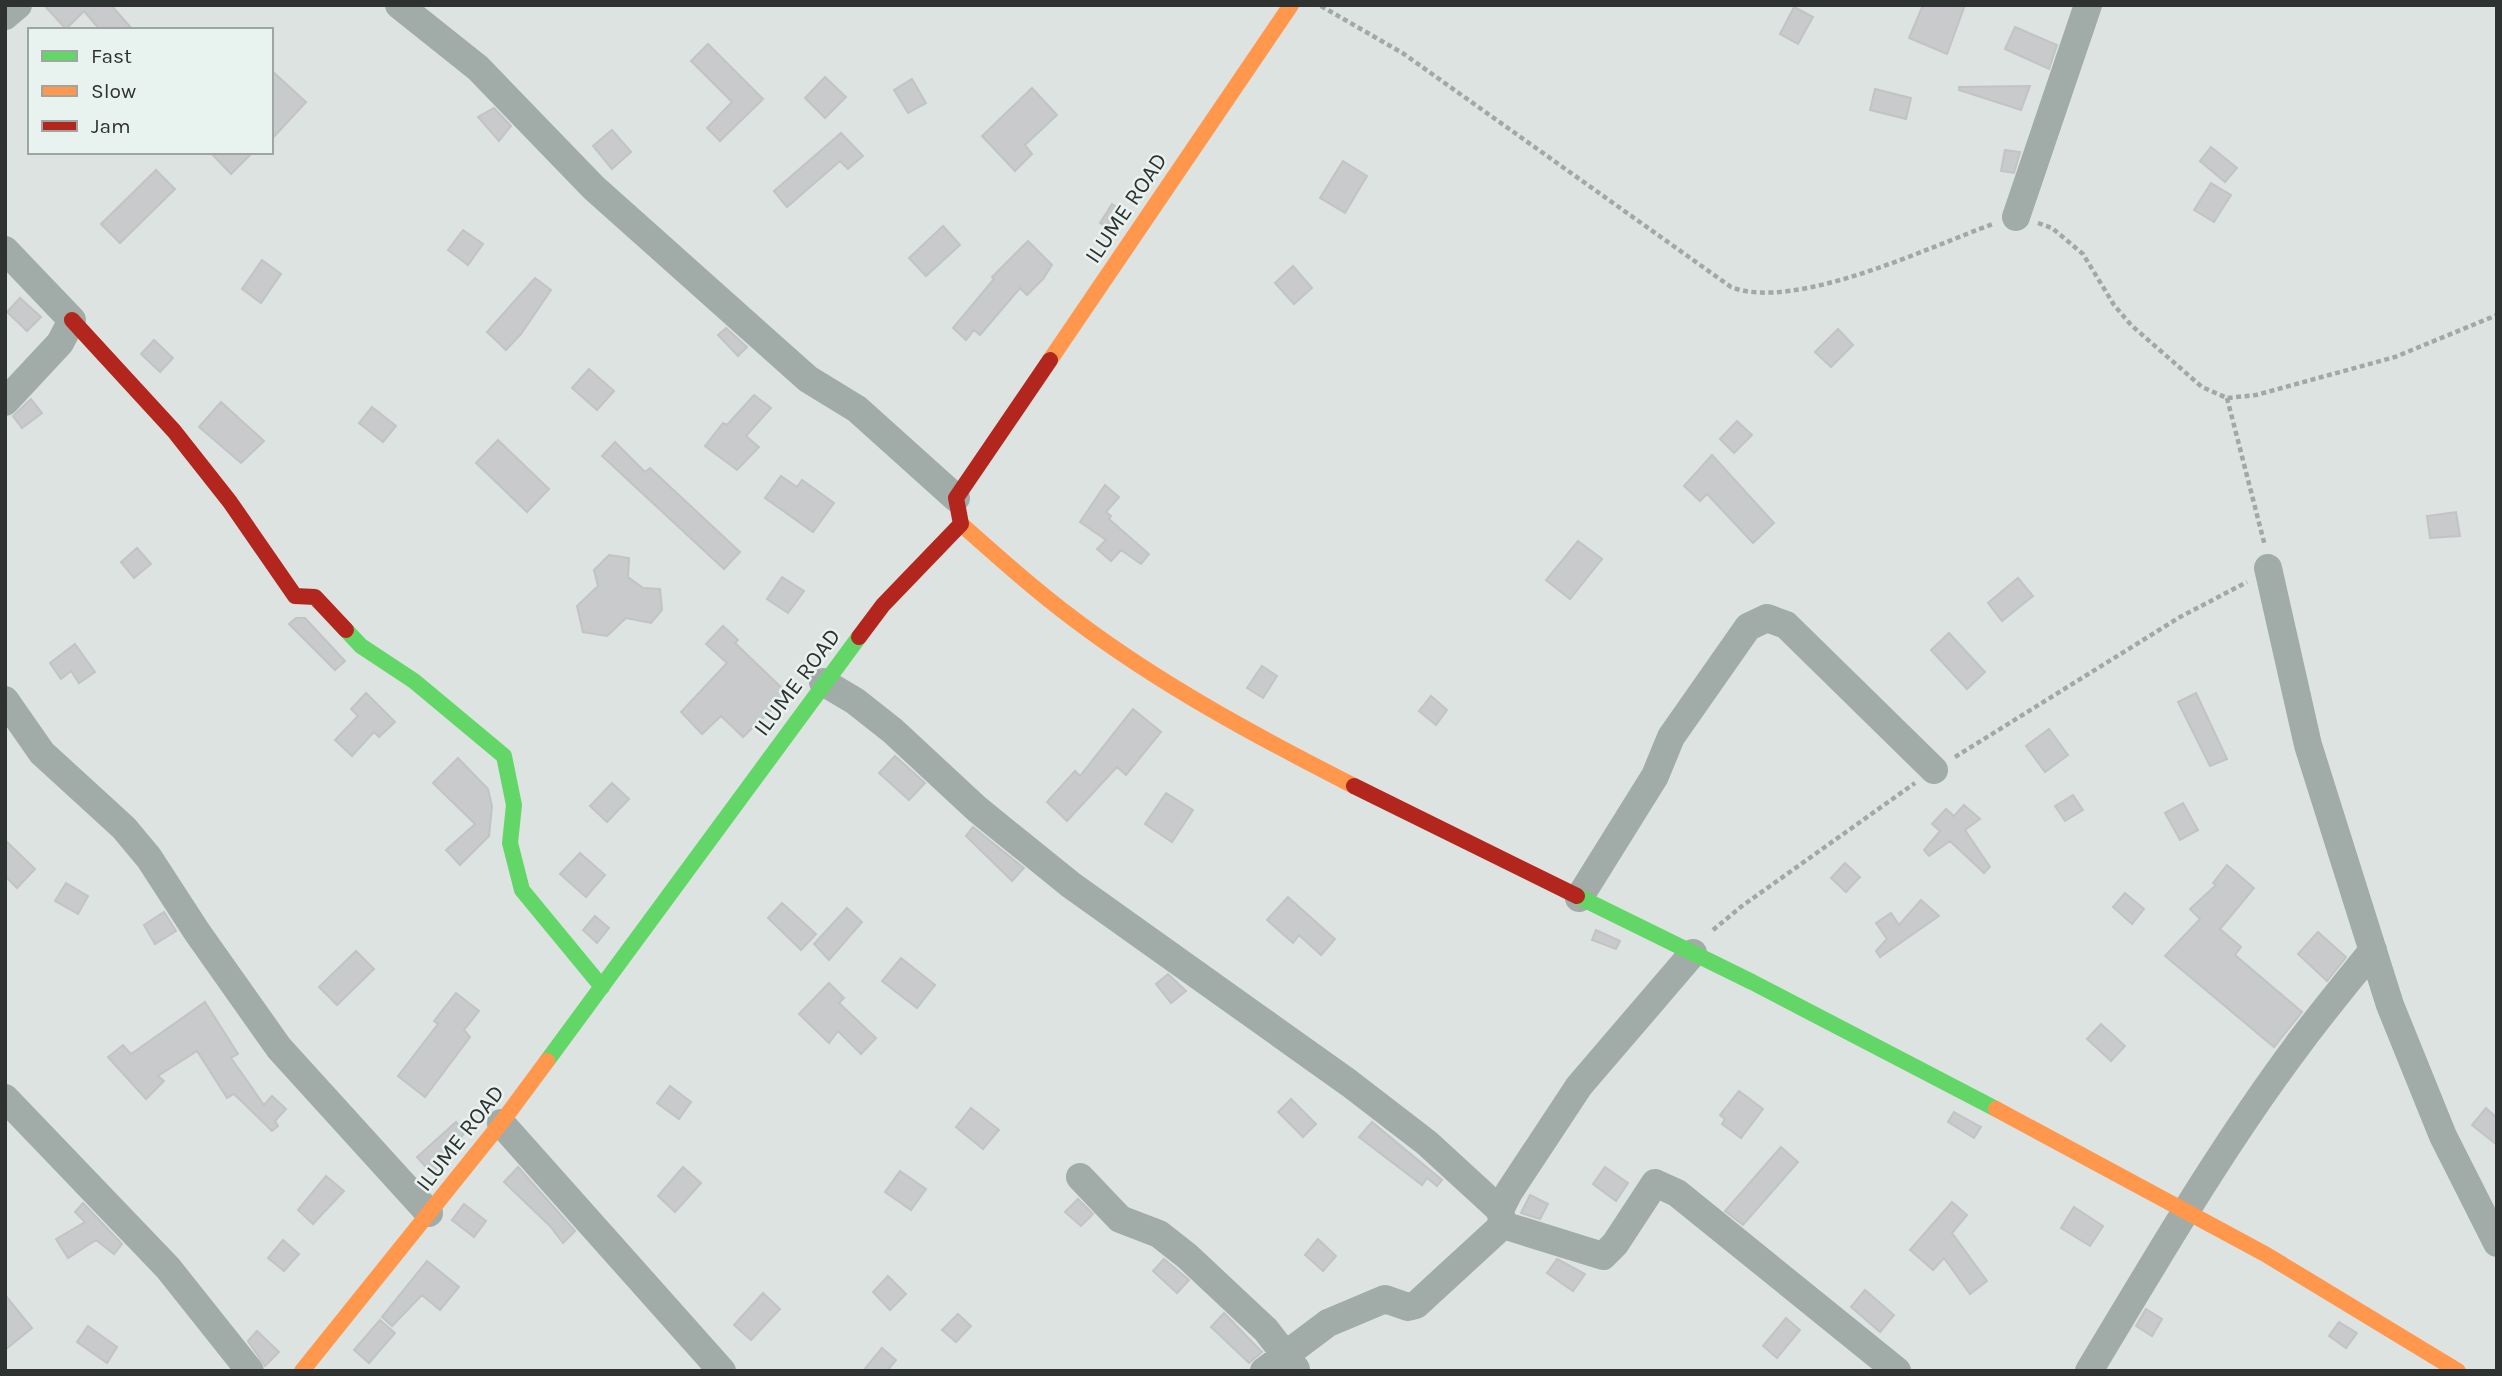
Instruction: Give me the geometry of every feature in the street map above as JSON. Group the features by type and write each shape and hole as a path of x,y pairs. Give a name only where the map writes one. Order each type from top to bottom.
{"street":[{"path":"5,16 18,5"},
{"path":"399,5 478,68 594,188 808,380 857,409 1019,576 1113,648 1266,741 1346,785 1699,955 2186,1211 2292,1269 2458,1371"},
{"name":"ILUME ROAD","path":"302,1371 501,1123 823,682 958,511 1291,5"},
{"path":"2016,217 2088,5"},
{"path":"5,250 174,431 230,502 295,596 315,597 360,646 414,681 504,756 514,805 510,844 522,890 602,987"},
{"path":"5,401 60,343 72,320"},
{"path":"2268,568 2308,745 2390,1005 2443,1136 2497,1243"},
{"path":"1579,898 1655,776 1671,737 1748,627 1767,618 1786,625 1934,770"},
{"path":"823,682 855,701 893,731 977,809 1071,885 1349,1083 1427,1143 1502,1217 1603,1256 1615,1244 1655,1183 1677,1192 1897,1371"},
{"path":"5,699 42,754 124,828 149,858 204,943 279,1048 429,1213"},
{"path":"2089,1371 2186,1211 2299,1044 2373,950"},
{"path":"1080,1177 1120,1219 1159,1234 1187,1256 1266,1330 1283,1366 1328,1323 1385,1299 1408,1307 1416,1304 1502,1217 1579,1086 1699,955"},
{"path":"5,1098 169,1268 250,1371"},
{"path":"501,1123 722,1371"}],"path":[{"path":"1320,5 1404,54 1614,206 1731,287 1747,293 1774,293 1826,284 2016,217 2043,225 2066,238 2083,254 2114,305 2132,325 2203,387 2227,398 2256,395 2395,357 2497,315"},
{"path":"1699,955 1714,927 1934,770 2180,617 2268,568 2227,398"}],"building":[{"path":"44,5 111,5 131,28 98,28 84,11 65,28"},
{"path":"1923,5 1965,5 1947,54 1909,38"},
{"path":"1794,7 1813,17 1798,44 1780,34"},
{"path":"2015,27 2057,45 2049,69 2005,49"},
{"path":"708,44 763,99 720,141 707,128 732,102 691,61"},
{"path":"273,72 306,102 273,138"},
{"path":"825,77 846,97 825,118 805,98"},
{"path":"912,79 926,103 908,113 894,90"},
{"path":"2030,86 2021,110 1959,90 1959,87"},
{"path":"1032,88 1057,115 1025,145 1032,154 1015,171 982,136"},
{"path":"1875,89 1911,98 1906,119 1870,110"},
{"path":"494,108 511,126 499,141 478,117"},
{"path":"612,130 631,152 612,169 593,146"},
{"path":"841,133 863,156 848,169 840,161 787,207 774,191"},
{"path":"2211,147 2237,168 2225,182 2200,161"},
{"path":"2005,150 2020,152 2014,173 2001,171"},
{"path":"212,154 251,154 231,174"},
{"path":"1343,161 1367,176 1345,213 1320,198"},
{"path":"156,170 175,189 120,243 101,224"},
{"path":"2211,183 2231,195 2214,222 2194,210"},
{"path":"1112,204 1124,211 1112,230 1100,223"},
{"path":"943,226 960,245 926,276 909,258"},
{"path":"463,230 483,244 468,265 448,250"},
{"path":"1028,241 1052,265 1027,295 1020,288 980,335 974,330 966,340 953,328 994,279 992,277"},
{"path":"262,260 281,274 261,303 242,289"},
{"path":"1293,266 1312,288 1294,304 1275,283"},
{"path":"535,278 551,290 521,334 506,350 487,332"},
{"path":"20,298 41,317 27,331 7,312"},
{"path":"726,328 747,347 738,356 718,335"},
{"path":"1838,329 1853,345 1831,367 1815,352"},
{"path":"154,340 173,358 160,372 141,354"},
{"path":"589,369 614,391 597,410 572,388"},
{"path":"754,395 771,408 746,436 759,447 737,470 705,446 723,423 727,425"},
{"path":"31,399 42,413 22,428 13,416"},
{"path":"221,402 264,441 241,463 199,427"},
{"path":"372,407 396,426 383,442 359,423"},
{"path":"1737,421 1752,435 1734,453 1720,439"},
{"path":"498,440 549,489 527,512 476,463"},
{"path":"615,442 645,472 650,468 740,552 724,569 602,456"},
{"path":"1712,455 1774,523 1753,543 1707,494 1700,501 1684,486"},
{"path":"781,476 797,487 802,480 834,503 813,532 765,498"},
{"path":"1105,485 1119,497 1106,512 1111,516 1109,519 1149,554 1141,564 1121,550 1111,561 1097,549 1106,540 1080,522"},
{"path":"2456,512 2460,536 2430,538 2427,516"},
{"path":"1578,541 1602,559 1570,599 1546,580"},
{"path":"137,548 151,564 134,578 121,562"},
{"path":"609,555 629,558 628,577 643,588 660,589 662,610 651,623 626,618 607,636 583,632 577,606 598,586 594,570"},
{"path":"782,577 804,591 788,613 767,599"},
{"path":"2018,578 2033,596 2002,621 1988,603"},
{"path":"296,618 305,618 345,661 335,670 289,624"},
{"path":"723,626 738,640 735,643 788,694 743,737 721,716 702,734 681,712 727,663 706,644"},
{"path":"1949,633 1985,672 1967,689 1931,650"},
{"path":"75,644 95,672 79,683 71,671 61,679 50,663"},
{"path":"1262,666 1277,676 1263,698 1247,688"},
{"path":"366,693 395,722 379,737 374,732 352,756 335,740 358,716 351,709"},
{"path":"2196,693 2227,759 2210,766 2178,702"},
{"path":"1431,696 1447,710 1436,725 1419,711"},
{"path":"1133,709 1161,732 1126,775 1117,767 1067,821 1047,802 1075,771 1080,776"},
{"path":"2049,729 2068,755 2045,772 2026,746"},
{"path":"895,756 925,783 909,800 879,773"},
{"path":"458,758 488,789 492,806 489,836 460,865 446,850 475,824 433,783"},
{"path":"612,783 629,799 607,822 590,806"},
{"path":"1166,793 1193,810 1172,842 1145,824"},
{"path":"2073,795 2083,810 2065,821 2055,806"},
{"path":"2183,803 2198,830 2180,840 2165,813"},
{"path":"1964,805 1980,819 1965,830 1990,867 1984,873 1950,841 1929,856 1924,850 1940,831 1932,824 1946,809 1954,816"},
{"path":"973,827 1024,868 1012,881 966,836"},
{"path":"5,840 35,869 17,888 5,876"},
{"path":"580,853 605,875 586,897 560,874"},
{"path":"1845,863 1860,877 1846,892 1831,878"},
{"path":"2227,865 2254,888 2220,929 2241,947 2235,955 2302,1012 2274,1047 2165,956 2200,919 2190,909 2216,885 2213,883"},
{"path":"66,883 88,896 78,914 55,901"},
{"path":"2125,893 2144,909 2132,924 2113,907"},
{"path":"1288,897 1335,939 1321,955 1299,935 1293,943 1267,920"},
{"path":"1921,900 1939,916 1880,957 1876,951 1887,939 1876,923 1891,913 1899,925"},
{"path":"782,903 816,934 801,950 768,918"},
{"path":"847,908 862,922 829,960 814,944"},
{"path":"164,912 176,931 155,944 144,925"},
{"path":"595,916 609,928 597,943 583,930"},
{"path":"1596,930 1620,941 1616,949 1592,940"},
{"path":"2318,932 2346,957 2327,981 2298,954"},
{"path":"356,951 374,969 337,1005 319,987"},
{"path":"901,958 935,985 917,1008 882,981"},
{"path":"1168,974 1186,991 1171,1003 1156,984"},
{"path":"829,983 844,998 839,1003 876,1038 861,1054 838,1031 829,1043 799,1014"},
{"path":"456,993 479,1011 464,1030 470,1037 425,1097 398,1076 438,1024 434,1021"},
{"path":"205,1002 238,1054 231,1058 264,1105 272,1096 286,1109 275,1121 278,1126 272,1131 234,1094 227,1098 197,1051 158,1076 164,1081 146,1099 108,1057 123,1045 131,1054"},
{"path":"2101,1024 2125,1046 2111,1061 2087,1039"},
{"path":"670,1086 691,1102 679,1119 657,1103"},
{"path":"1739,1091 1763,1109 1741,1138 1722,1124 1725,1119 1720,1115"},
{"path":"1291,1099 1316,1124 1303,1137 1278,1112"},
{"path":"971,1108 999,1130 983,1149 956,1127"},
{"path":"2486,1108 2497,1118 2497,1145 2472,1125"},
{"path":"1954,1112 1981,1127 1974,1138 1948,1122"},
{"path":"456,1122 465,1132 432,1174 417,1157"},
{"path":"1372,1122 1442,1180 1437,1186 1427,1178 1422,1185 1359,1137"},
{"path":"1781,1147 1798,1162 1743,1225 1725,1211"},
{"path":"518,1167 575,1231 563,1243 550,1226 504,1182"},
{"path":"683,1167 701,1183 675,1212 658,1196"},
{"path":"1605,1167 1628,1183 1616,1201 1593,1184"},
{"path":"900,1171 926,1189 911,1210 885,1192"},
{"path":"326,1176 344,1191 313,1224 298,1210"},
{"path":"1530,1195 1548,1204 1540,1219 1521,1213"},
{"path":"1078,1199 1093,1214 1081,1226 1065,1212"},
{"path":"1952,1202 1967,1215 1952,1233 1987,1281 1970,1294 1944,1258 1933,1270 1910,1250"},
{"path":"83,1203 122,1244 114,1254 96,1240 68,1258 56,1239 85,1222 75,1212"},
{"path":"464,1204 486,1221 474,1237 452,1220"},
{"path":"2074,1207 2103,1226 2090,1246 2061,1228"},
{"path":"1318,1239 1336,1256 1323,1271 1305,1255"},
{"path":"283,1240 299,1254 284,1271 268,1258"},
{"path":"1164,1259 1189,1280 1177,1293 1153,1271"},
{"path":"1557,1259 1585,1274 1573,1291 1547,1273"},
{"path":"427,1261 459,1287 440,1310 422,1295 392,1326 382,1317"},
{"path":"888,1276 906,1294 890,1310 873,1292"},
{"path":"1865,1290 1894,1315 1880,1332 1851,1307"},
{"path":"763,1293 780,1309 751,1340 734,1325"},
{"path":"5,1295 32,1328 5,1350"},
{"path":"2146,1309 2162,1319 2152,1336 2136,1326"},
{"path":"1224,1313 1262,1352 1249,1363 1211,1327"},
{"path":"958,1314 971,1326 956,1342 942,1330"},
{"path":"1786,1318 1800,1330 1777,1358 1763,1346"},
{"path":"380,1320 395,1333 369,1363 354,1350"},
{"path":"2339,1322 2357,1333 2346,1348 2329,1336"},
{"path":"88,1326 117,1347 107,1363 77,1342"},
{"path":"257,1331 279,1352 265,1366 248,1341"},
{"path":"882,1348 896,1360 887,1371 863,1371"}],"traffic: fast":[{"path":"346,630 361,646 414,681 504,756 514,805 510,843 522,890 602,987"},
{"path":"547,1061 859,637"},
{"path":"1577,896 1752,982 1996,1109"}],"traffic: slow":[{"path":"1050,360 1291,5"},
{"path":"961,524 1060,609 1108,644 1246,729 1354,786"},
{"path":"302,1371 501,1123 547,1061"},
{"path":"1996,1109 2265,1254 2458,1371"}],"traffic: jam":[{"path":"72,320 174,431 230,502 295,596 315,597 346,630"},
{"path":"859,637 883,605 961,524 956,498 1050,360"},
{"path":"1354,786 1577,896"}]}
